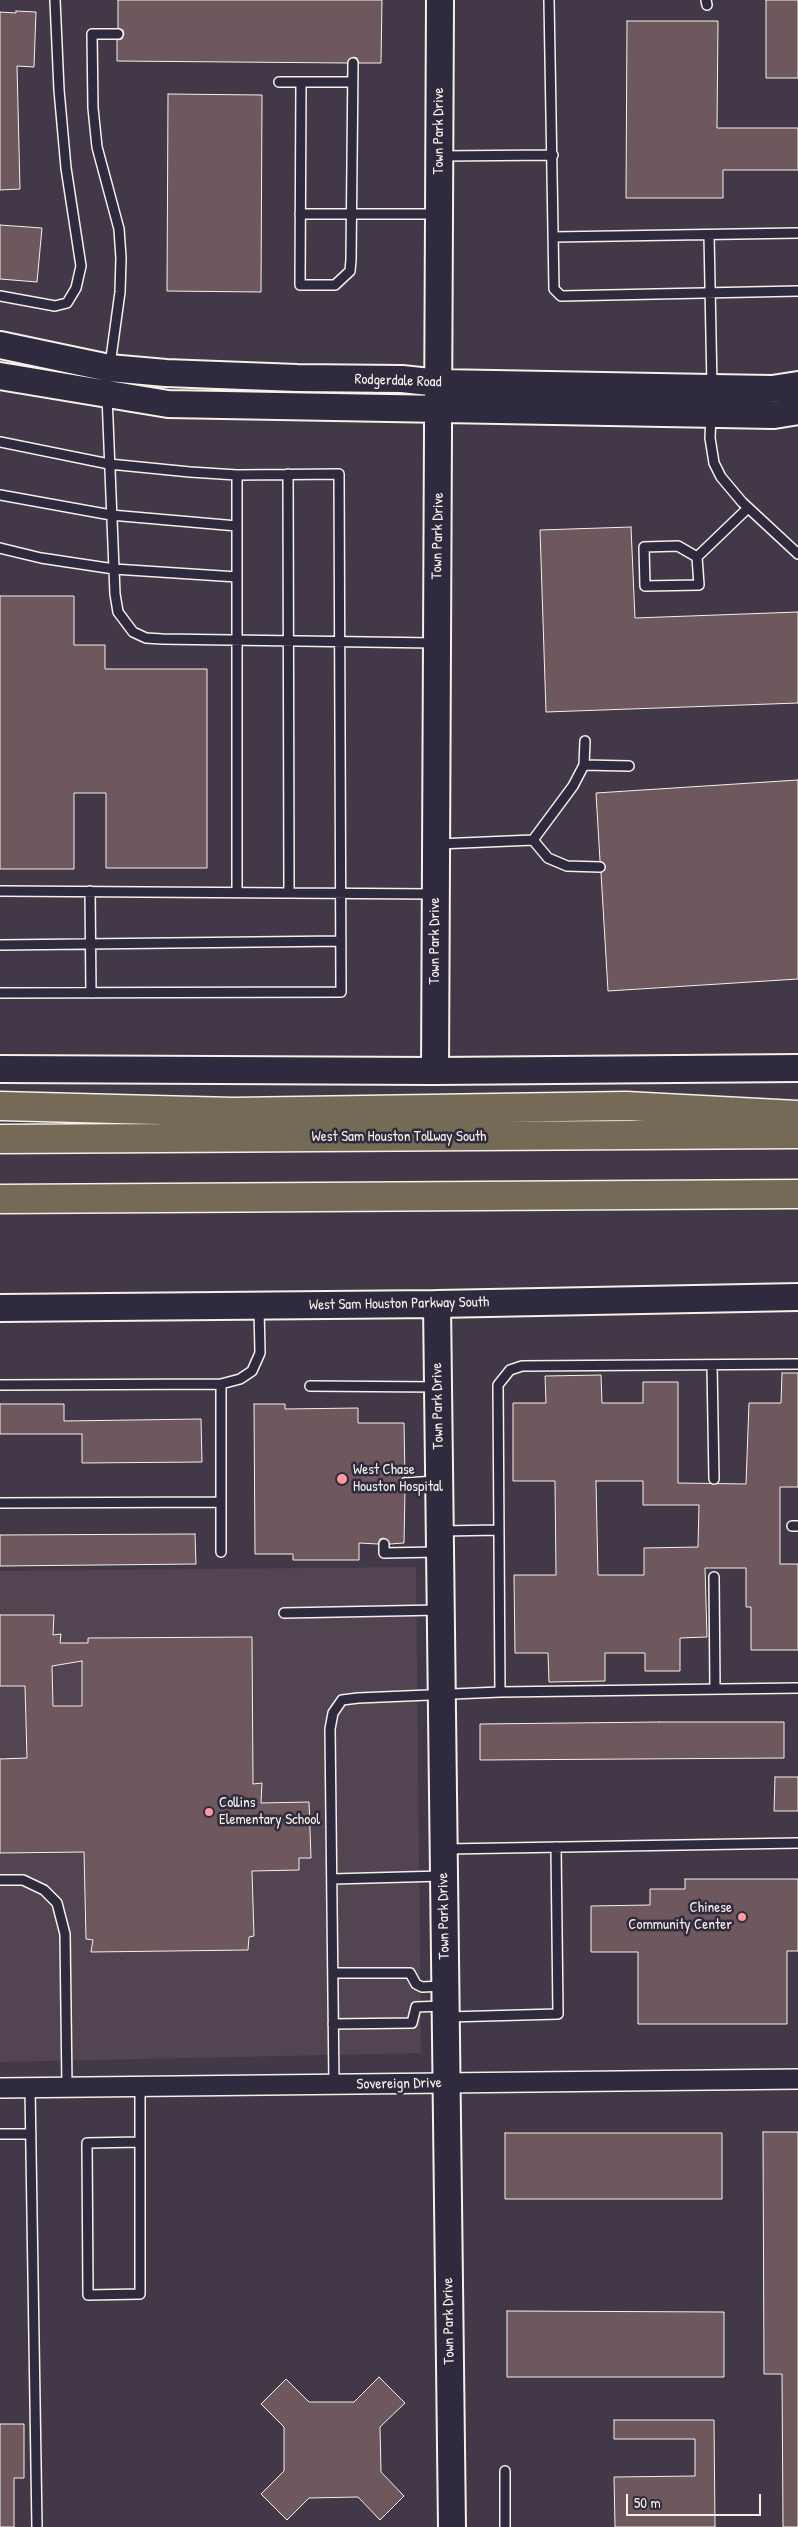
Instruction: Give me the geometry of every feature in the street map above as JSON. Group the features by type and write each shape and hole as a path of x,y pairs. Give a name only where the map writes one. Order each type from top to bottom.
{"highway":[{"path":"0,1106 233,1112 626,1106 798,1115"},
{"name":"West Sam Houston Tollway South","path":"0,1139 798,1134"},
{"path":"0,1199 798,1194"}],"street":[{"name":"Town Park Drive","path":"435,1071 440,0"},
{"name":"Rodgerdale Road","path":"0,345 109,368 166,373 297,378 402,379 712,401 774,415 798,411"},
{"path":"107,394 109,368"},
{"name":"Rodgerdale Road","path":"0,376 168,404 439,409 712,401 798,385"},
{"path":"0,1068 435,1071 798,1068"},
{"name":"West Sam Houston Parkway South","path":"0,1308 437,1304 798,1297"},
{"name":"Town Park Drive","path":"437,1304 445,2083 452,2527"},
{"name":"Sovereign Drive","path":"0,2088 798,2079"}],"lane":[{"path":"0,296 56,306 67,303 76,288 81,266 66,168 59,90 56,0"},
{"path":"549,0 554,289 561,296 798,291"},
{"path":"109,368 120,292 121,258 119,229 97,147 93,108 92,34 118,34"},
{"path":"301,82 300,285 335,285 350,271 352,63"},
{"path":"279,82 352,82"},
{"path":"438,156 553,155"},
{"path":"300,214 438,214"},
{"path":"554,237 798,232"},
{"path":"710,235 712,401 710,438 714,463 721,477 748,508 798,554"},
{"path":"107,394 111,515 118,612 133,632 146,638 288,640 340,643 437,643"},
{"path":"0,442 109,464 237,474 339,474 341,992 0,993"},
{"path":"237,474 237,891"},
{"path":"288,474 289,891"},
{"path":"0,495 111,515 237,526"},
{"path":"697,557 748,508"},
{"path":"678,546 697,557 699,585 645,586 644,547 678,546"},
{"path":"0,548 41,558 114,569 237,577"},
{"path":"533,840 572,786 584,765 584,741"},
{"path":"584,765 629,766"},
{"path":"436,844 533,840"},
{"path":"533,840 548,858 567,866 600,867"},
{"path":"0,891 289,891 435,894"},
{"path":"90,891 91,993"},
{"path":"0,944 340,941"},
{"path":"0,1385 221,1384 240,1379 252,1371 258,1362 260,1354 259,1305"},
{"path":"500,1692 498,1385 510,1370 522,1366 798,1364"},
{"path":"712,1365 714,1479"},
{"path":"221,1384 221,1552"},
{"path":"310,1386 438,1388"},
{"path":"405,1483 439,1481"},
{"path":"0,1503 221,1502"},
{"path":"384,1544 384,1553 499,1530"},
{"path":"714,1577 715,1689"},
{"path":"284,1613 441,1610"},
{"path":"334,2084 330,1729 333,1714 342,1700 419,1696 442,1692 798,1688"},
{"path":"443,1849 798,1843"},
{"path":"333,2024 412,2023 416,2007 445,2003 558,2014 556,1848"},
{"path":"332,1879 444,1876"},
{"path":"0,1880 23,1880 44,1890 57,1903 65,1934 66,2087"},
{"path":"333,1973 410,1972 416,1984 445,2003"},
{"path":"140,2087 140,2142 140,2294 88,2295 87,2143 140,2142"},
{"path":"30,2088 37,2527"},
{"path":"0,2134 31,2134"},
{"path":"505,2471 505,2527"}],"shaded area":[{"name":"Collins Elementary School","path":"416,1567 421,2053 0,2062 0,1571"}],"building":[{"path":"118,0 382,0 381,63 359,63 357,58 353,57 347,63 117,61 117,40 122,39 124,34 123,30 118,28"},
{"path":"766,0 798,0 798,78 766,78"},
{"path":"16,11 36,12 34,67 17,66 20,189 0,190 0,12 16,13"},
{"path":"627,21 718,21 717,128 798,128 798,170 723,170 723,198 626,198"},
{"path":"168,94 262,95 261,292 167,291"},
{"path":"0,225 42,228 37,282 0,279"},
{"path":"631,527 635,618 798,612 798,703 546,712 540,530"},
{"path":"0,596 74,596 74,645 105,645 105,669 207,669 207,868 106,868 106,793 74,793 74,869 0,869"},
{"path":"798,780 798,979 608,991 601,873 606,867 600,861 596,793"},
{"path":"782,1373 798,1373 798,1487 780,1487 780,1564 798,1564 798,1650 751,1650 751,1607 746,1607 746,1568 705,1568 707,1637 680,1638 680,1671 645,1671 645,1653 605,1653 605,1681 549,1682 548,1653 515,1653 514,1575 556,1575 555,1481 513,1481 513,1403 546,1403 545,1376 601,1375 602,1403 643,1403 643,1382 678,1382 678,1483 746,1484 749,1403 781,1403","holes":["596,1481 643,1481 643,1505 699,1505 698,1547 644,1548 644,1575 598,1575"]},
{"path":"0,1404 64,1404 64,1421 201,1419 202,1462 82,1463 82,1434 0,1434"},
{"path":"254,1404 285,1404 285,1409 358,1408 358,1423 404,1423 405,1477 399,1483 405,1489 404,1543 390,1544 384,1538 380,1539 378,1544 359,1543 359,1560 293,1560 293,1554 255,1554"},
{"path":"195,1534 196,1564 0,1566 0,1535"},
{"path":"0,1615 54,1615 53,1635 61,1634 60,1643 88,1643 88,1638 252,1637 253,1784 262,1783 261,1803 309,1802 311,1858 299,1858 299,1870 252,1871 254,1936 249,1937 248,1950 91,1952 93,1940 86,1939 84,1852 0,1853 0,1759 27,1758 25,1686 0,1686","holes":["82,1661 82,1706 53,1706 52,1666"]},
{"path":"784,1722 784,1758 480,1760 480,1724"},
{"path":"775,1777 798,1777 798,1811 774,1811"},
{"path":"685,1879 798,1879 798,1951 787,1951 787,2024 638,2024 638,1952 591,1952 591,1906 650,1905 650,1889 685,1889"},
{"path":"763,2132 798,2132 798,2527 783,2527 782,2374 764,2374"},
{"path":"505,2133 722,2133 722,2199 505,2199"},
{"path":"507,2311 724,2312 724,2377 507,2377"},
{"path":"379,2377 405,2403 380,2427 381,2472 404,2496 380,2520 358,2497 309,2498 287,2520 261,2494 284,2471 284,2427 261,2404 286,2379 309,2402 354,2402"},
{"path":"614,2420 714,2420 715,2527 615,2527 614,2477 695,2476 695,2439 614,2439"},
{"path":"0,2424 24,2424 24,2478 14,2478 14,2527 0,2527"}],"place":[{"name":"West Chase Houston Hospital","path":"342,1479"},
{"name":"Collins Elementary School","path":"209,1812"},
{"name":"Chinese Community Center","path":"742,1917"}]}
